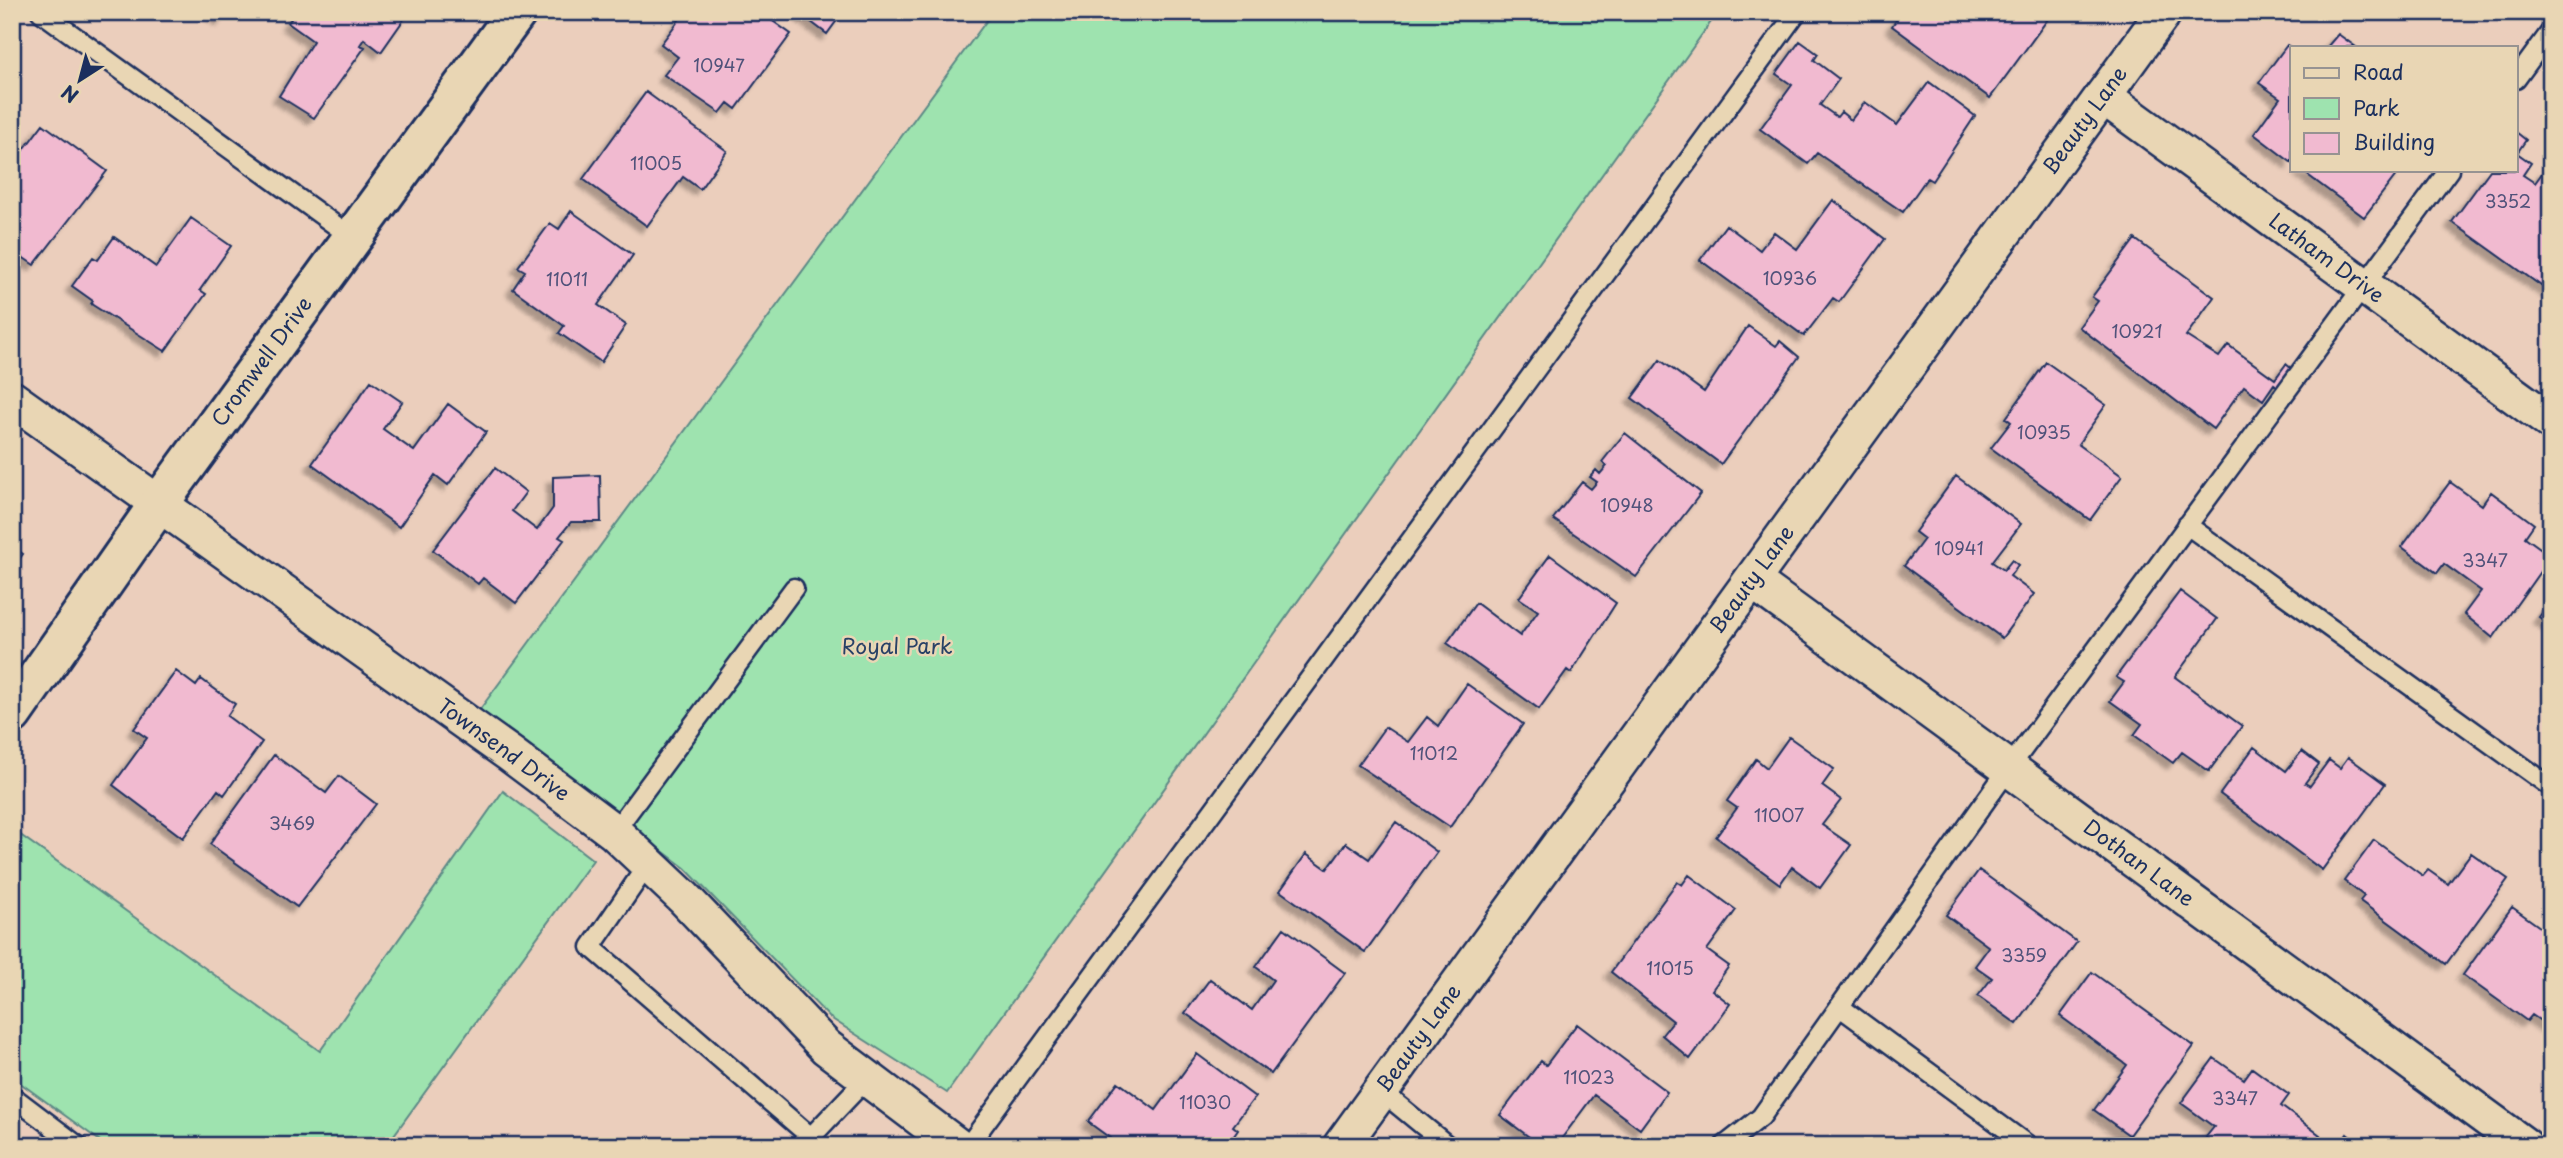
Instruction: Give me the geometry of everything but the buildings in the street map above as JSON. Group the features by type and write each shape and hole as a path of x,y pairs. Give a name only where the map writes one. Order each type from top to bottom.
{"street":[{"name":"Cromwell Drive","path":"12,714 158,505 517,12"},
{"name":"Beauty Lane","path":"1341,1146 2164,12"},
{"name":"Latham Drive","path":"2103,96 2551,422"},
{"name":"Townsend Drive","path":"12,399 510,754 614,832 684,898 826,1047 957,1146"},
{"name":"Dothan Lane","path":"1753,581 2525,1146"}],"lane":[{"path":"41,12 353,238"},
{"path":"968,1146 1797,12"},
{"path":"2518,76 2551,31"},
{"path":"1724,1146 1761,1117 2009,768 2448,172"},
{"path":"2187,525 2551,787"},
{"path":"614,832 794,588"},
{"path":"648,864 591,947 811,1137 867,1078"},
{"path":"1840,1007 2029,1146"},
{"path":"1381,1091 1448,1146"},
{"path":"12,1096 78,1146"}],"green space":[{"name":"Royal Park","path":"993,12 1718,12 947,1093 829,1017 685,868 478,712"},
{"path":"503,791 593,860 386,1146 107,1146 12,1077 12,829 320,1051"}]}
